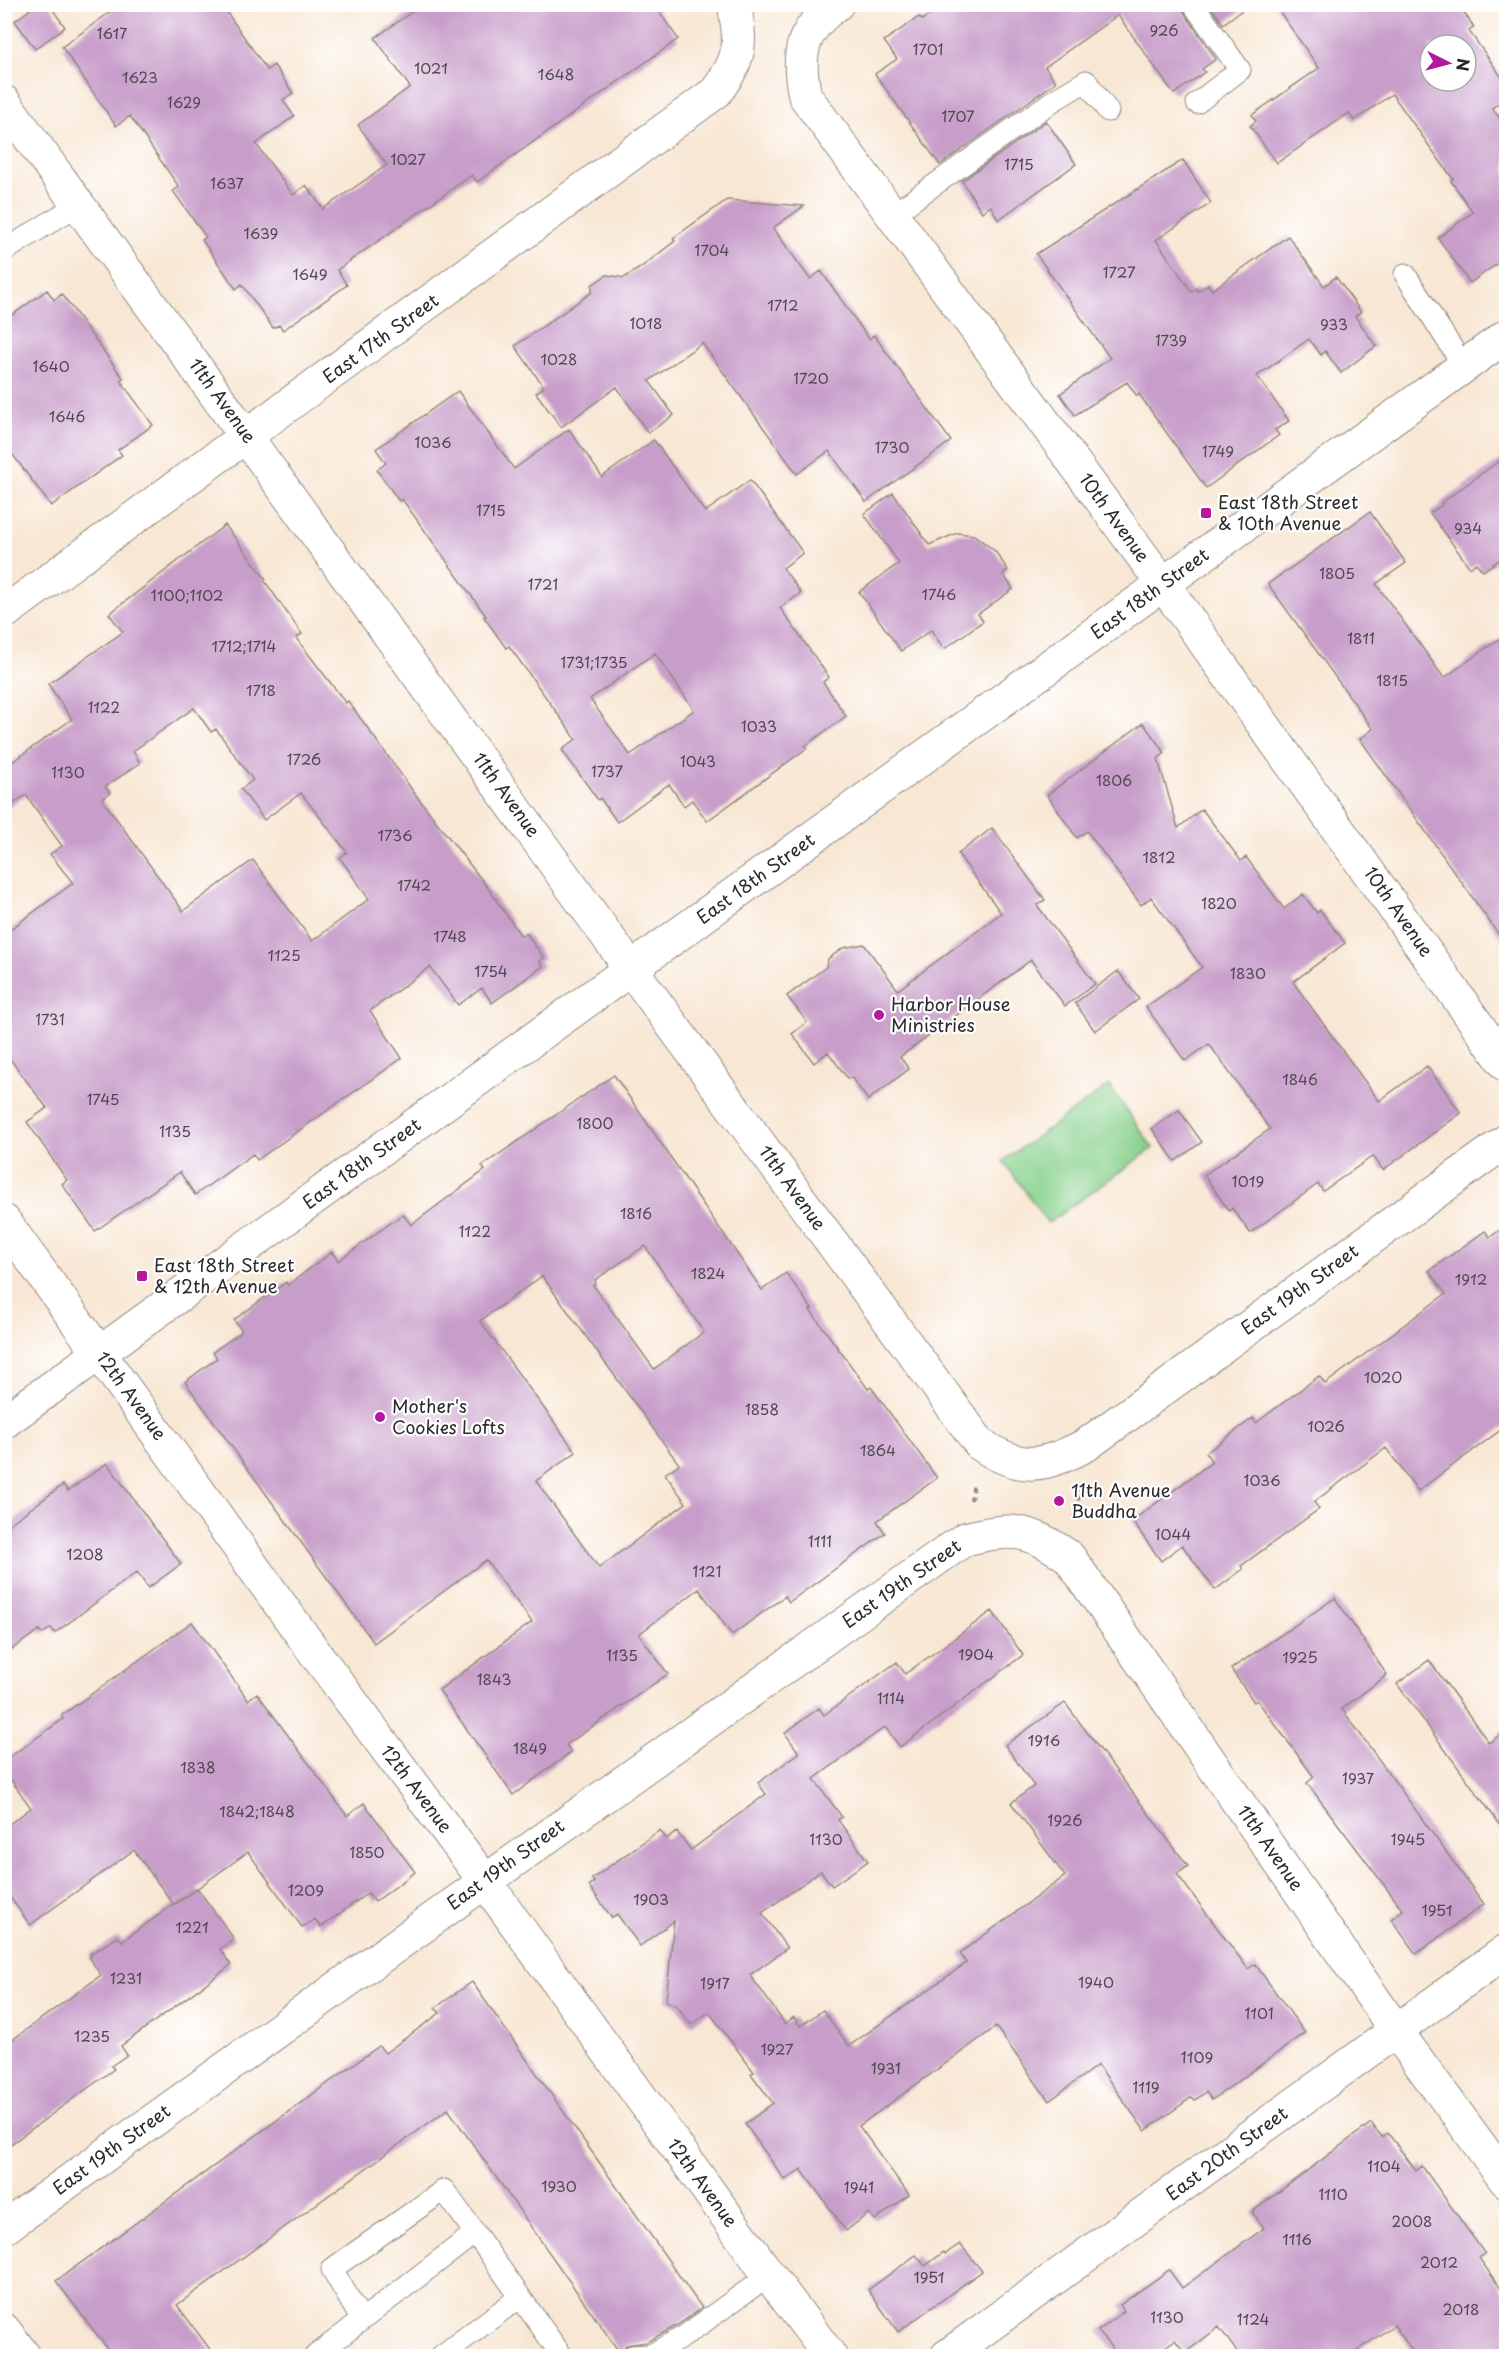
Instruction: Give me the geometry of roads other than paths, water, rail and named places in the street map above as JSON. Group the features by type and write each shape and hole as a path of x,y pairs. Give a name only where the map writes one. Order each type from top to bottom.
{"street":[{"name":"East 17th Street","path":"4,613 248,437 716,92 729,75 740,49 734,4"},
{"name":"10th Avenue","path":"837,4 812,28 804,40 800,55 800,73 805,96 1163,584 1506,1065"},
{"name":"11th Avenue","path":"4,102 632,969 980,1444 1001,1458 1028,1464"},
{"name":"East 18th Street","path":"4,1422 1506,336"},
{"name":"East 19th Street","path":"1028,1464 1060,1459 1086,1445 1506,1141"},
{"name":"12th Avenue","path":"4,1221 334,1679 484,1880 830,2356"},
{"name":"East 19th Street","path":"4,2228 484,1880 965,1539 993,1532 1021,1532"},
{"name":"11th Avenue","path":"1021,1532 1047,1542 1069,1557 1396,2031 1506,2181"},
{"name":"East 20th Street","path":"947,2356 1506,1951"},
{"path":"4,2330 24,2356"}],"lane":[{"path":"1193,4 1240,70 1197,104"},
{"path":"892,215 1050,102 1086,81 1108,111"},
{"path":"4,251 79,204"},
{"path":"1405,274 1464,367"},
{"path":"361,2319 333,2269 444,2190 562,2356"},
{"path":"315,2356 475,2233"},
{"path":"632,2356 651,2355 683,2337 769,2275"},
{"path":"441,2356 520,2297"}],"place":[{"name":"East 18th Street & 10th Avenue","path":"1206,513"},
{"name":"Harbor House Ministries","path":"879,1015"},
{"name":"East 18th Street & 12th Avenue","path":"142,1276"},
{"name":"Mother's Cookies Lofts","path":"380,1417"},
{"name":"11th Avenue Buddha","path":"1059,1501"}]}
